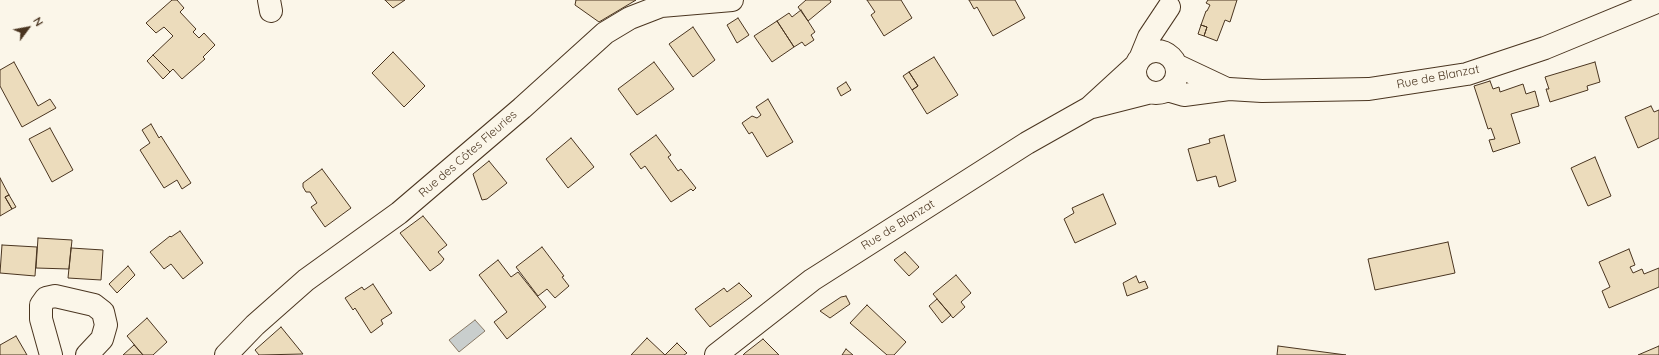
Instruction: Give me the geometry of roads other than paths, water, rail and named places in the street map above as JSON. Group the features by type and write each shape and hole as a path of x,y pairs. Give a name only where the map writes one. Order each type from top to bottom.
{"street":[{"name":"Rue des Côtes Fleuries","path":"226,355 255,325 296,289 399,213 522,108 605,33 630,18 661,6 732,0"},
{"name":"Rue de Blanzat","path":"1089,108 1159,91 1184,95 1229,89 1262,91 1369,89 1467,74 1545,48 1659,1"},
{"path":"1170,3 1168,36 1174,61 1176,79 1173,86 1159,91 1143,88 1138,81 1136,73 1138,62 1149,37 1170,3"},
{"path":"1138,62 1145,54 1158,51 1174,61"},
{"name":"Rue de Blanzat","path":"1174,61 1229,89"},
{"name":"Rue de Blanzat","path":"716,355 812,280 1028,143 1089,108 1138,62"},
{"path":"51,355 41,319 40,305 46,298 55,296 94,305 103,312 106,325 102,338 87,355"}]}
